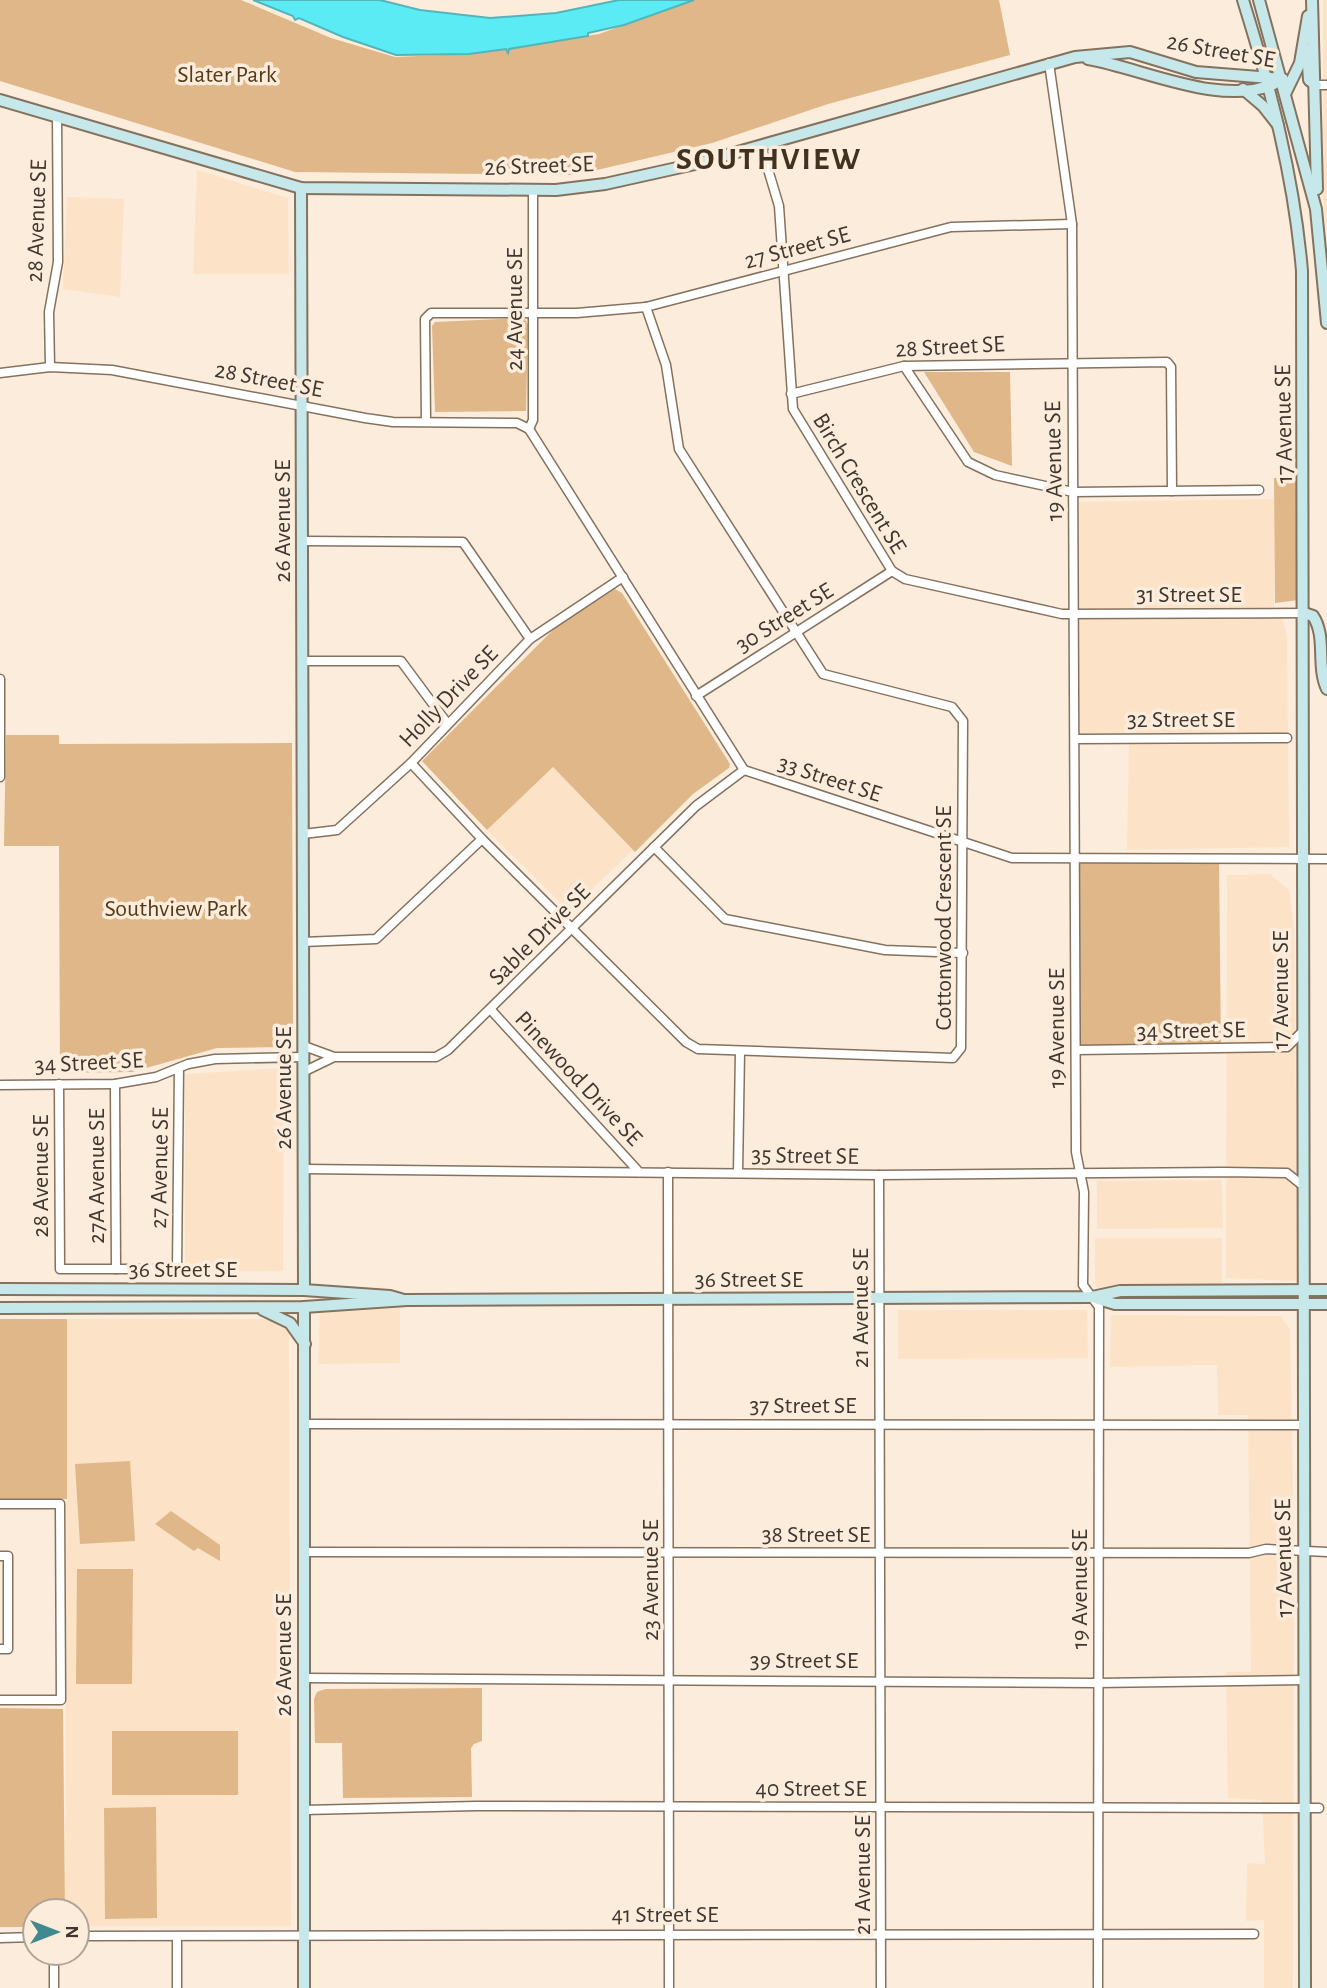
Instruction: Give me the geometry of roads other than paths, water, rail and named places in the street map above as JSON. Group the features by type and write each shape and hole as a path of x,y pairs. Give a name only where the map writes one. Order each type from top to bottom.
{"main road":[{"name":"17 Avenue SE","path":"1243,0 1277,112 1295,202 1303,298 1301,1425 1305,1550 1305,1988"},
{"path":"1259,0 1283,79 1316,209 1327,323"},
{"path":"1277,112 1300,63 1311,0"},
{"path":"1311,0 1322,85 1316,209"},
{"path":"1306,30 1309,80 1322,85"},
{"name":"26 Street SE","path":"0,100 301,188 533,190 578,189 605,184 761,146 1075,57 1130,52 1205,73 1268,81"},
{"name":"26 Street SE","path":"1075,57 1118,64 1196,88 1243,89 1283,79"},
{"path":"1243,89 1263,106 1280,127"},
{"name":"26 Avenue SE","path":"301,188 304,1290"},
{"path":"1303,298 1326,299"},
{"path":"1304,613 1313,616 1320,628 1321,677 1327,689"},
{"name":"36 Street SE","path":"0,1289 304,1290 390,1296 407,1300"},
{"name":"36 Street SE","path":"0,1308 304,1307 407,1300 1092,1297 1120,1291 1327,1290"},
{"name":"36 Street SE","path":"1092,1297 1115,1304 1327,1304"},
{"path":"257,1307 290,1323 304,1344"},
{"name":"26 Avenue SE","path":"304,1307 304,1988"}],"street":[{"name":"19 Avenue SE","path":"1049,64 1072,224 1076,1152 1084,1192 1083,1285 1099,1307 1098,1988"},
{"name":"28 Avenue SE","path":"50,367 49,312 58,262 57,117"},
{"name":"Birch Crescent SE","path":"761,146 779,206 793,409 891,571 905,579 1074,614"},
{"name":"24 Avenue SE","path":"529,429 533,420 533,190"},
{"name":"27 Street SE","path":"426,421 425,319 432,313 577,313 646,307 951,227 1072,224"},
{"name":"Cottonwood Crescent SE","path":"411,763 571,928 686,1042 698,1049 953,1058 961,1048 962,720 952,707 823,674 679,449 666,365 646,307"},
{"name":"28 Street SE","path":"791,394 904,366 1167,362 1171,366 1172,491"},
{"path":"904,366 968,462 995,475 1073,492 1259,490"},
{"name":"28 Street SE","path":"0,373 50,367 112,370 393,422 517,423 529,429"},
{"name":"33 Street SE","path":"529,429 744,770 1012,858 1327,859"},
{"path":"303,541 463,541 530,639"},
{"name":"30 Street SE","path":"696,696 891,571"},
{"name":"Holly Drive SE","path":"303,834 337,830 411,763 530,639 622,577"},
{"name":"31 Street SE","path":"1074,614 1304,613"},
{"path":"304,660 401,661 447,723"},
{"path":"0,679 0,777"},
{"name":"32 Street SE","path":"1076,739 1287,738"},
{"name":"Sable Drive SE","path":"179,1068 215,1059 304,1051 334,1057 436,1057 491,1010 696,806 744,770"},
{"path":"303,942 376,939 482,839"},
{"path":"654,847 725,919 885,950 962,953"},
{"name":"Pinewood Drive SE","path":"491,1010 639,1172"},
{"name":"34 Street SE","path":"1076,1050 1287,1047 1301,1033"},
{"path":"738,1173 740,1051"},
{"name":"Sable Drive SE","path":"303,1072 334,1057"},
{"name":"34 Street SE","path":"0,1085 115,1083 156,1077 179,1068"},
{"name":"27 Avenue SE","path":"116,1269 177,1269 179,1068"},
{"name":"27A Avenue SE","path":"115,1083 116,1269"},
{"name":"28 Avenue SE","path":"60,1084 60,1269 116,1269"},
{"name":"35 Street SE","path":"304,1170 879,1175 1287,1173 1302,1185"},
{"name":"23 Avenue SE","path":"668,1172 669,1988"},
{"name":"21 Avenue SE","path":"879,1175 881,1988"},
{"name":"26 Avenue SE","path":"304,1290 304,1307"},
{"name":"37 Street SE","path":"304,1424 1301,1425"},
{"path":"0,1504 60,1504 61,1700 0,1700"},
{"name":"38 Street SE","path":"304,1552 1327,1552"},
{"path":"0,1556 8,1556 4,1603 8,1649 0,1649"},
{"name":"39 Street SE","path":"304,1678 1097,1683 1305,1681"},
{"name":"40 Street SE","path":"304,1810 669,1807 1097,1810 1319,1808"},
{"name":"41 Street SE","path":"91,1937 1254,1934"},
{"path":"0,1938 21,1937"},
{"path":"177,1937 177,1988"},
{"path":"54,1967 54,1988"}],"water":[{"path":"253,0 380,0 420,10 490,18 556,13 619,0 694,0 624,25 588,33 588,36 509,49 508,53 506,49 469,54 396,55 299,18 295,20 293,16"}],"district":[{"name":"SOUTHVIEW","path":"769,158"}],"park label":[{"name":"Slater Park","path":"227,74"},
{"name":"Southview Park","path":"176,908"}]}
